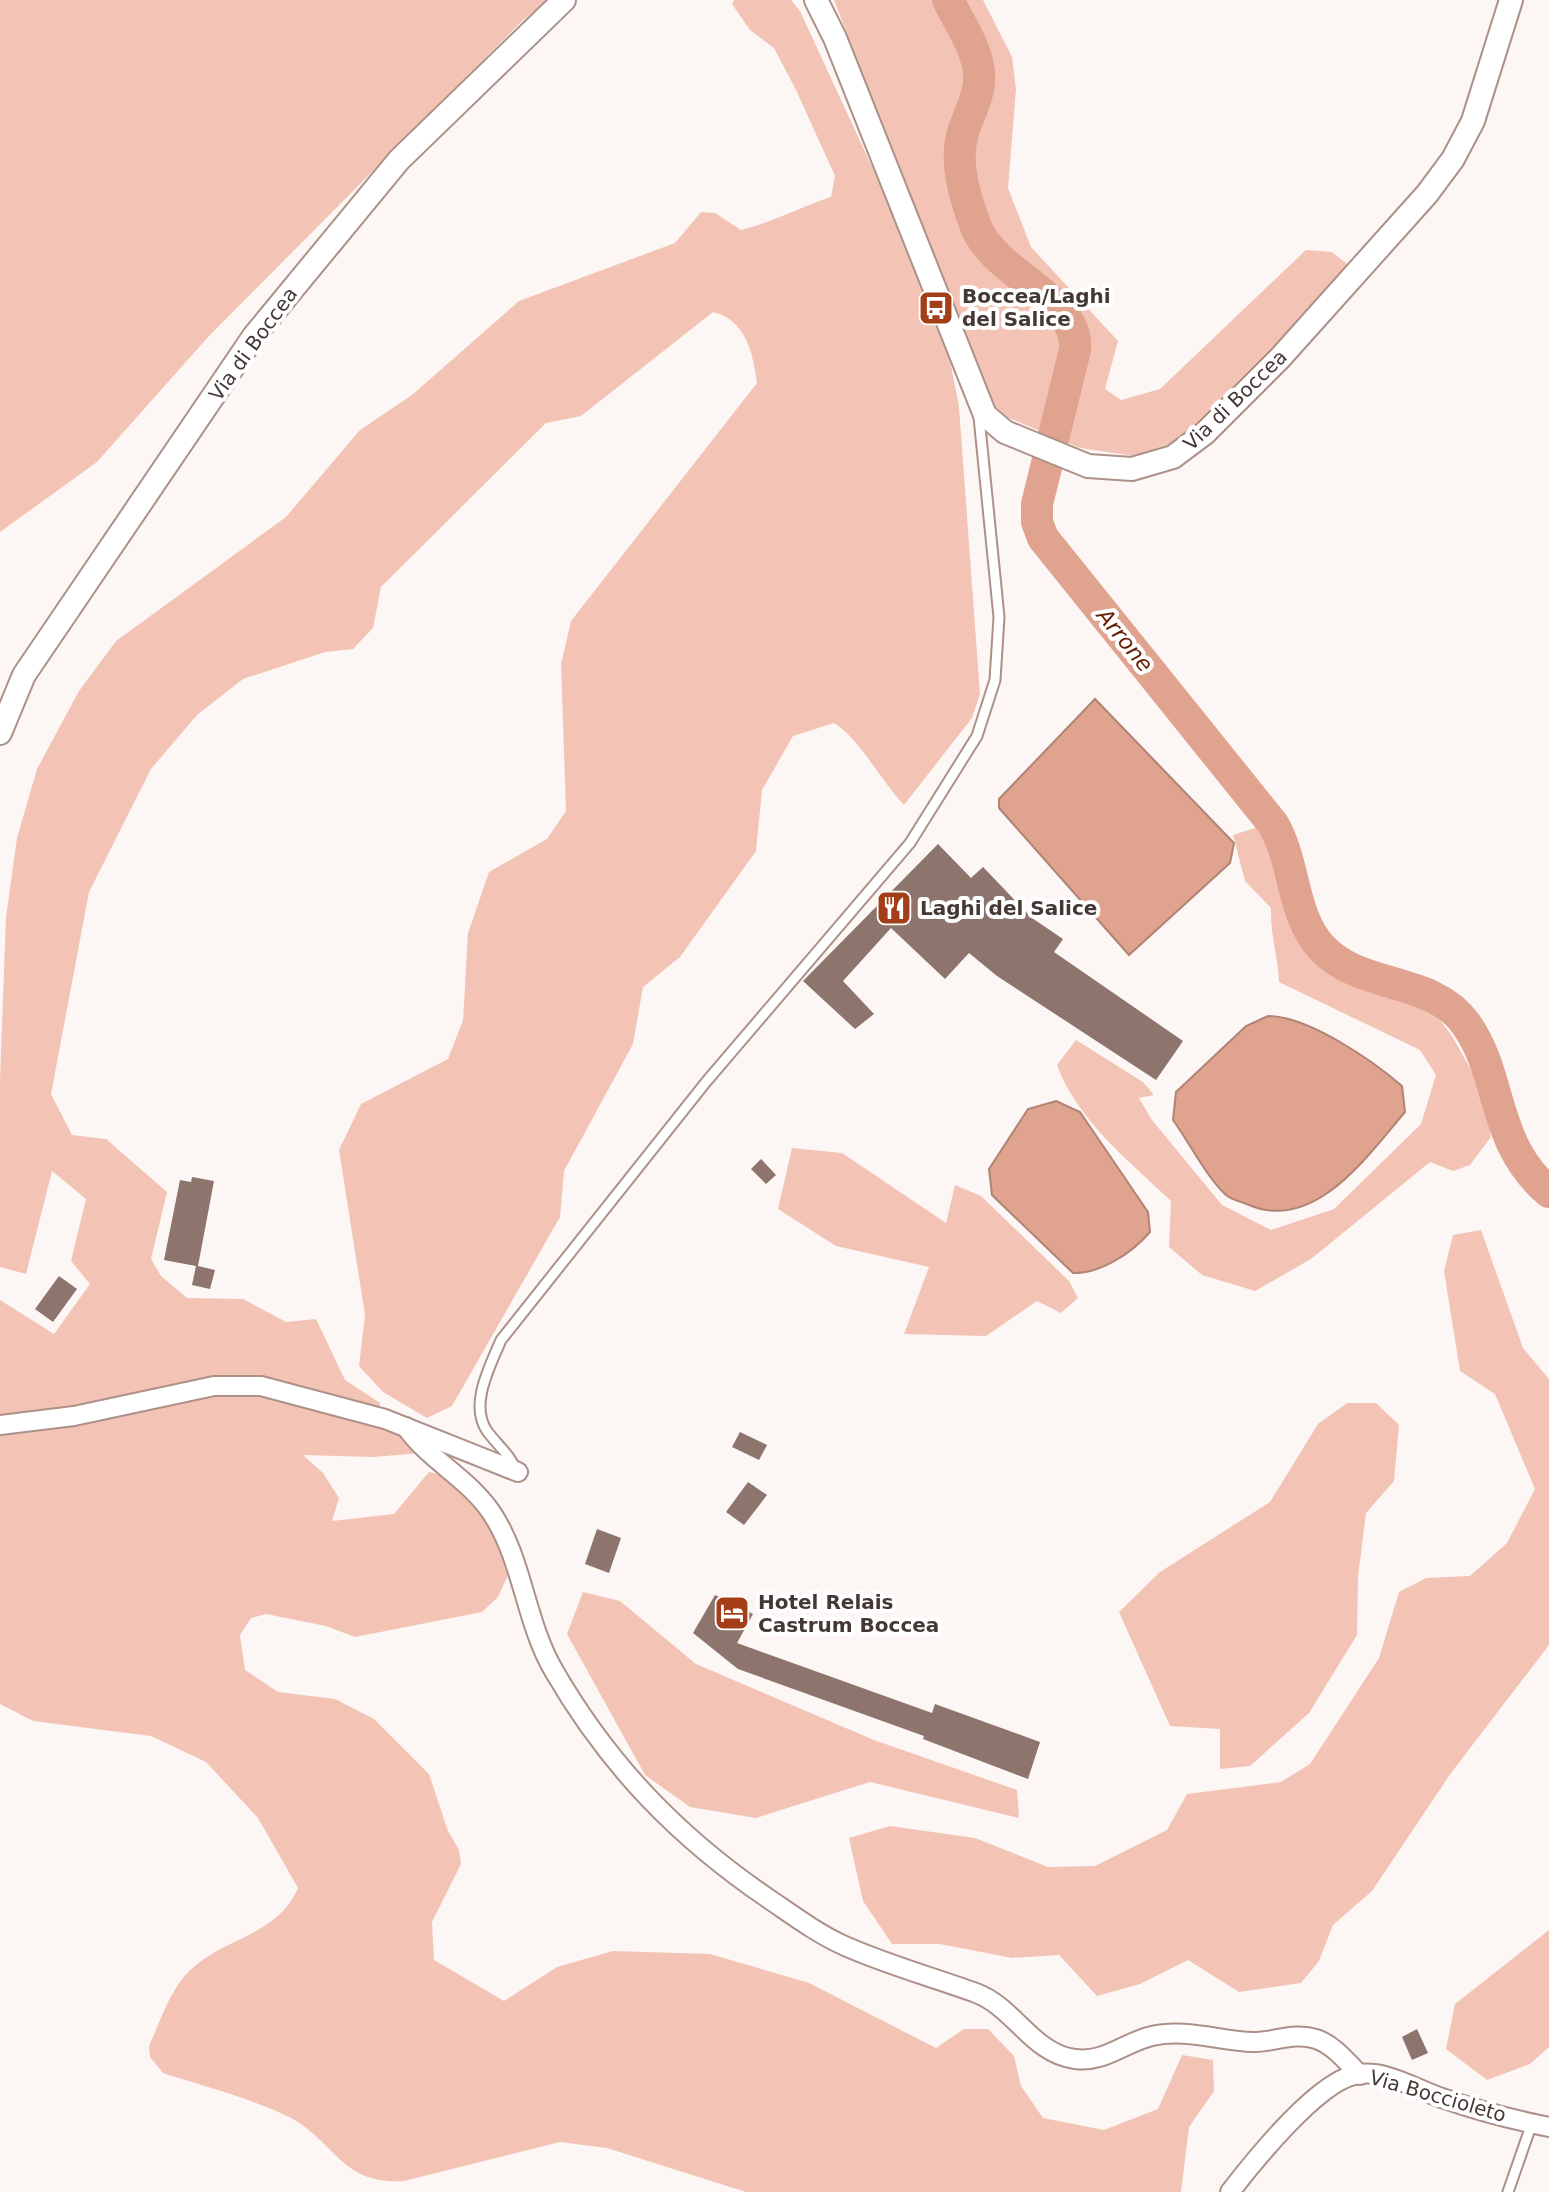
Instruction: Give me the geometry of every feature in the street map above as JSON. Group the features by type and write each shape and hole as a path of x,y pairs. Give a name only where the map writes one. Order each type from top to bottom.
{"street":[{"name":"Via di Boccea","path":"0,733 24,675 254,336 399,160 564,0"},
{"name":"Via di Boccea","path":"816,0 835,38 957,338 978,401 990,421 1005,432 1088,466 1139,468 1167,460 1186,449 1280,358 1427,194 1461,147 1479,108 1511,0"},
{"path":"0,1425 74,1416 234,1384 309,1397 406,1427 518,1472"},
{"path":"406,1427 417,1443 492,1513 511,1555 536,1635 553,1669 645,1796 714,1862 841,1945 901,1970 994,2001 1036,2041 1072,2059 1108,2056 1152,2036 1174,2034 1254,2042 1305,2037 1328,2045 1360,2075"},
{"name":"Via Boccioleto","path":"1230,2192 1260,2153 1321,2095 1340,2081 1360,2075 1403,2082 1442,2098 1541,2125"}],"lane":[{"path":"518,1472 510,1455 486,1430 480,1414 484,1381 501,1340 706,1082 910,843 977,736 988,711 997,669 999,617 978,401"},
{"path":"1508,2192 1541,2125"}],"shaded area":[{"path":"0,0 549,0 523,20 209,336 97,462 0,532"},
{"path":"734,0 791,0 800,11 885,195 950,360 959,407 980,694 972,718 904,805 861,749 834,723 793,736 762,790 756,851 680,957 643,987 633,1044 564,1171 560,1217 452,1406 427,1418 383,1392 359,1366 365,1315 339,1150 361,1104 448,1059 463,1020 468,933 489,872 547,839 566,811 561,664 571,621 757,383 750,349 733,322 713,312 581,416 546,423 381,587 373,628 353,649 325,652 243,679 197,715 151,769 89,892 51,1094 72,1135 106,1139 167,1192 151,1259 161,1276 187,1298 243,1299 286,1322 316,1319 345,1380 380,1403 379,1411 265,1384 0,1419 0,1300 54,1334 90,1284 71,1261 86,1199 52,1171 26,1274 0,1267 0,1080 6,917 17,838 37,769 79,691 116,641 286,517 360,430 412,395 519,301 675,243 701,212 715,213 741,230 831,197 835,176 796,90 774,48 750,30 732,4"},
{"path":"834,0 983,0 1012,57 1016,89 1008,188 1031,247 1118,341 1105,389 1121,400 1160,389 1306,250 1332,252 1352,268 1187,438 1134,456 1080,448 1009,418 989,401"},
{"path":"1095,699 1234,843 1230,863 1129,955 999,808 999,799"},
{"path":"1258,827 1278,853 1295,916 1323,964 1428,1004 1452,1036 1484,1093 1491,1137 1470,1165 1453,1171 1430,1162 1311,1259 1255,1291 1202,1275 1169,1247 1171,1201 1091,1122 1077,1104 1057,1065 1076,1040 1143,1082 1154,1095 1139,1098 1152,1120 1222,1205 1271,1230 1334,1209 1421,1124 1436,1075 1420,1050 1279,982 1271,908 1245,881 1233,835"},
{"path":"1268,1016 1302,1023 1320,1031 1374,1064 1402,1086 1405,1112 1357,1168 1338,1185 1318,1199 1296,1208 1273,1211 1226,1195 1205,1170 1173,1120 1176,1092 1246,1026"},
{"path":"1056,1101 1080,1112 1148,1212 1150,1232 1143,1240 1115,1261 1094,1270 1073,1273 992,1195 989,1169 1028,1109"},
{"path":"792,1148 842,1153 946,1223 955,1185 981,1196 1069,1281 1078,1298 1061,1313 1037,1301 986,1336 904,1334 929,1267 836,1246 778,1209"},
{"path":"1481,1230 1523,1348 1549,1379 1549,1645 1451,1773 1372,1891 1333,1925 1319,1961 1301,1983 1239,1992 1188,1960 1140,1984 1097,1996 1059,1955 1012,1958 940,1944 892,1944 863,1901 849,1838 890,1826 975,1838 1048,1867 1095,1866 1167,1830 1187,1794 1281,1782 1310,1764 1379,1658 1399,1592 1426,1578 1470,1576 1507,1543 1535,1489 1495,1394 1460,1371 1444,1271 1453,1235"},
{"path":"232,1391 258,1392 311,1402 388,1429 435,1452 373,1457 303,1455 323,1473 339,1498 332,1521 394,1514 429,1472 459,1478 502,1538 509,1573 498,1597 482,1612 355,1637 326,1626 266,1614 251,1618 240,1635 245,1670 278,1692 335,1699 374,1719 429,1774 448,1831 459,1850 461,1864 432,1922 434,1960 504,2001 557,1967 613,1951 710,1954 809,1983 936,2048 964,2029 988,2029 1014,2056 1021,2086 1043,2118 1104,2130 1158,2109 1182,2055 1213,2060 1214,2091 1189,2127 1181,2192 746,2192 607,2148 560,2142 404,2181 383,2180 353,2169 306,2128 277,2111 163,2073 150,2057 149,2046 180,1982 209,1955 253,1933 279,1915 298,1888 258,1818 206,1762 151,1736 33,1721 0,1704 0,1433"},
{"path":"1347,1403 1376,1403 1399,1425 1394,1481 1366,1513 1358,1577 1357,1635 1309,1713 1250,1766 1220,1769 1220,1729 1170,1726 1119,1612 1160,1572 1270,1502 1318,1424"},
{"path":"583,1592 620,1601 696,1664 874,1740 1017,1790 1019,1818 870,1782 756,1818 690,1807 645,1775 567,1634"},
{"path":"1549,1930 1549,2047 1530,2064 1487,2080 1446,2049 1455,2004"}],"building":[{"path":"938,844 971,878 983,867 1032,918 1063,939 1054,952 1183,1041 1156,1080 997,976 969,953 945,979 891,928 843,981 874,1014 855,1029 803,981"},
{"path":"761,1159 776,1175 766,1184 751,1169"},
{"path":"192,1177 214,1181 198,1266 215,1270 210,1289 192,1285 196,1266 164,1260 180,1180 191,1182"},
{"path":"59,1276 77,1289 53,1322 35,1309"},
{"path":"740,1432 767,1445 759,1460 732,1447"},
{"path":"748,1482 767,1495 744,1525 726,1512"},
{"path":"597,1529 621,1538 609,1573 585,1564"},
{"path":"715,1595 753,1614 737,1643 932,1713 935,1704 1040,1742 1028,1779 923,1739 924,1736 738,1669 693,1633"},
{"path":"1417,2029 1428,2053 1412,2060 1402,2037"}],"waterway":[{"name":"Arrone","path":"948,0 978,64 978,88 963,132 960,156 965,192 976,227 1001,260 1051,301 1073,332 1075,350 1037,504 1037,522 1043,538 1273,824 1286,855 1304,920 1322,948 1356,971 1435,998 1452,1009 1466,1024 1487,1066 1516,1152 1549,1192"}],"place":[{"name":"Boccea/Laghi del Salice","path":"936,308"},
{"name":"Laghi del Salice","path":"894,908"},
{"name":"Hotel Relais Castrum Boccea","path":"732,1613"}]}
